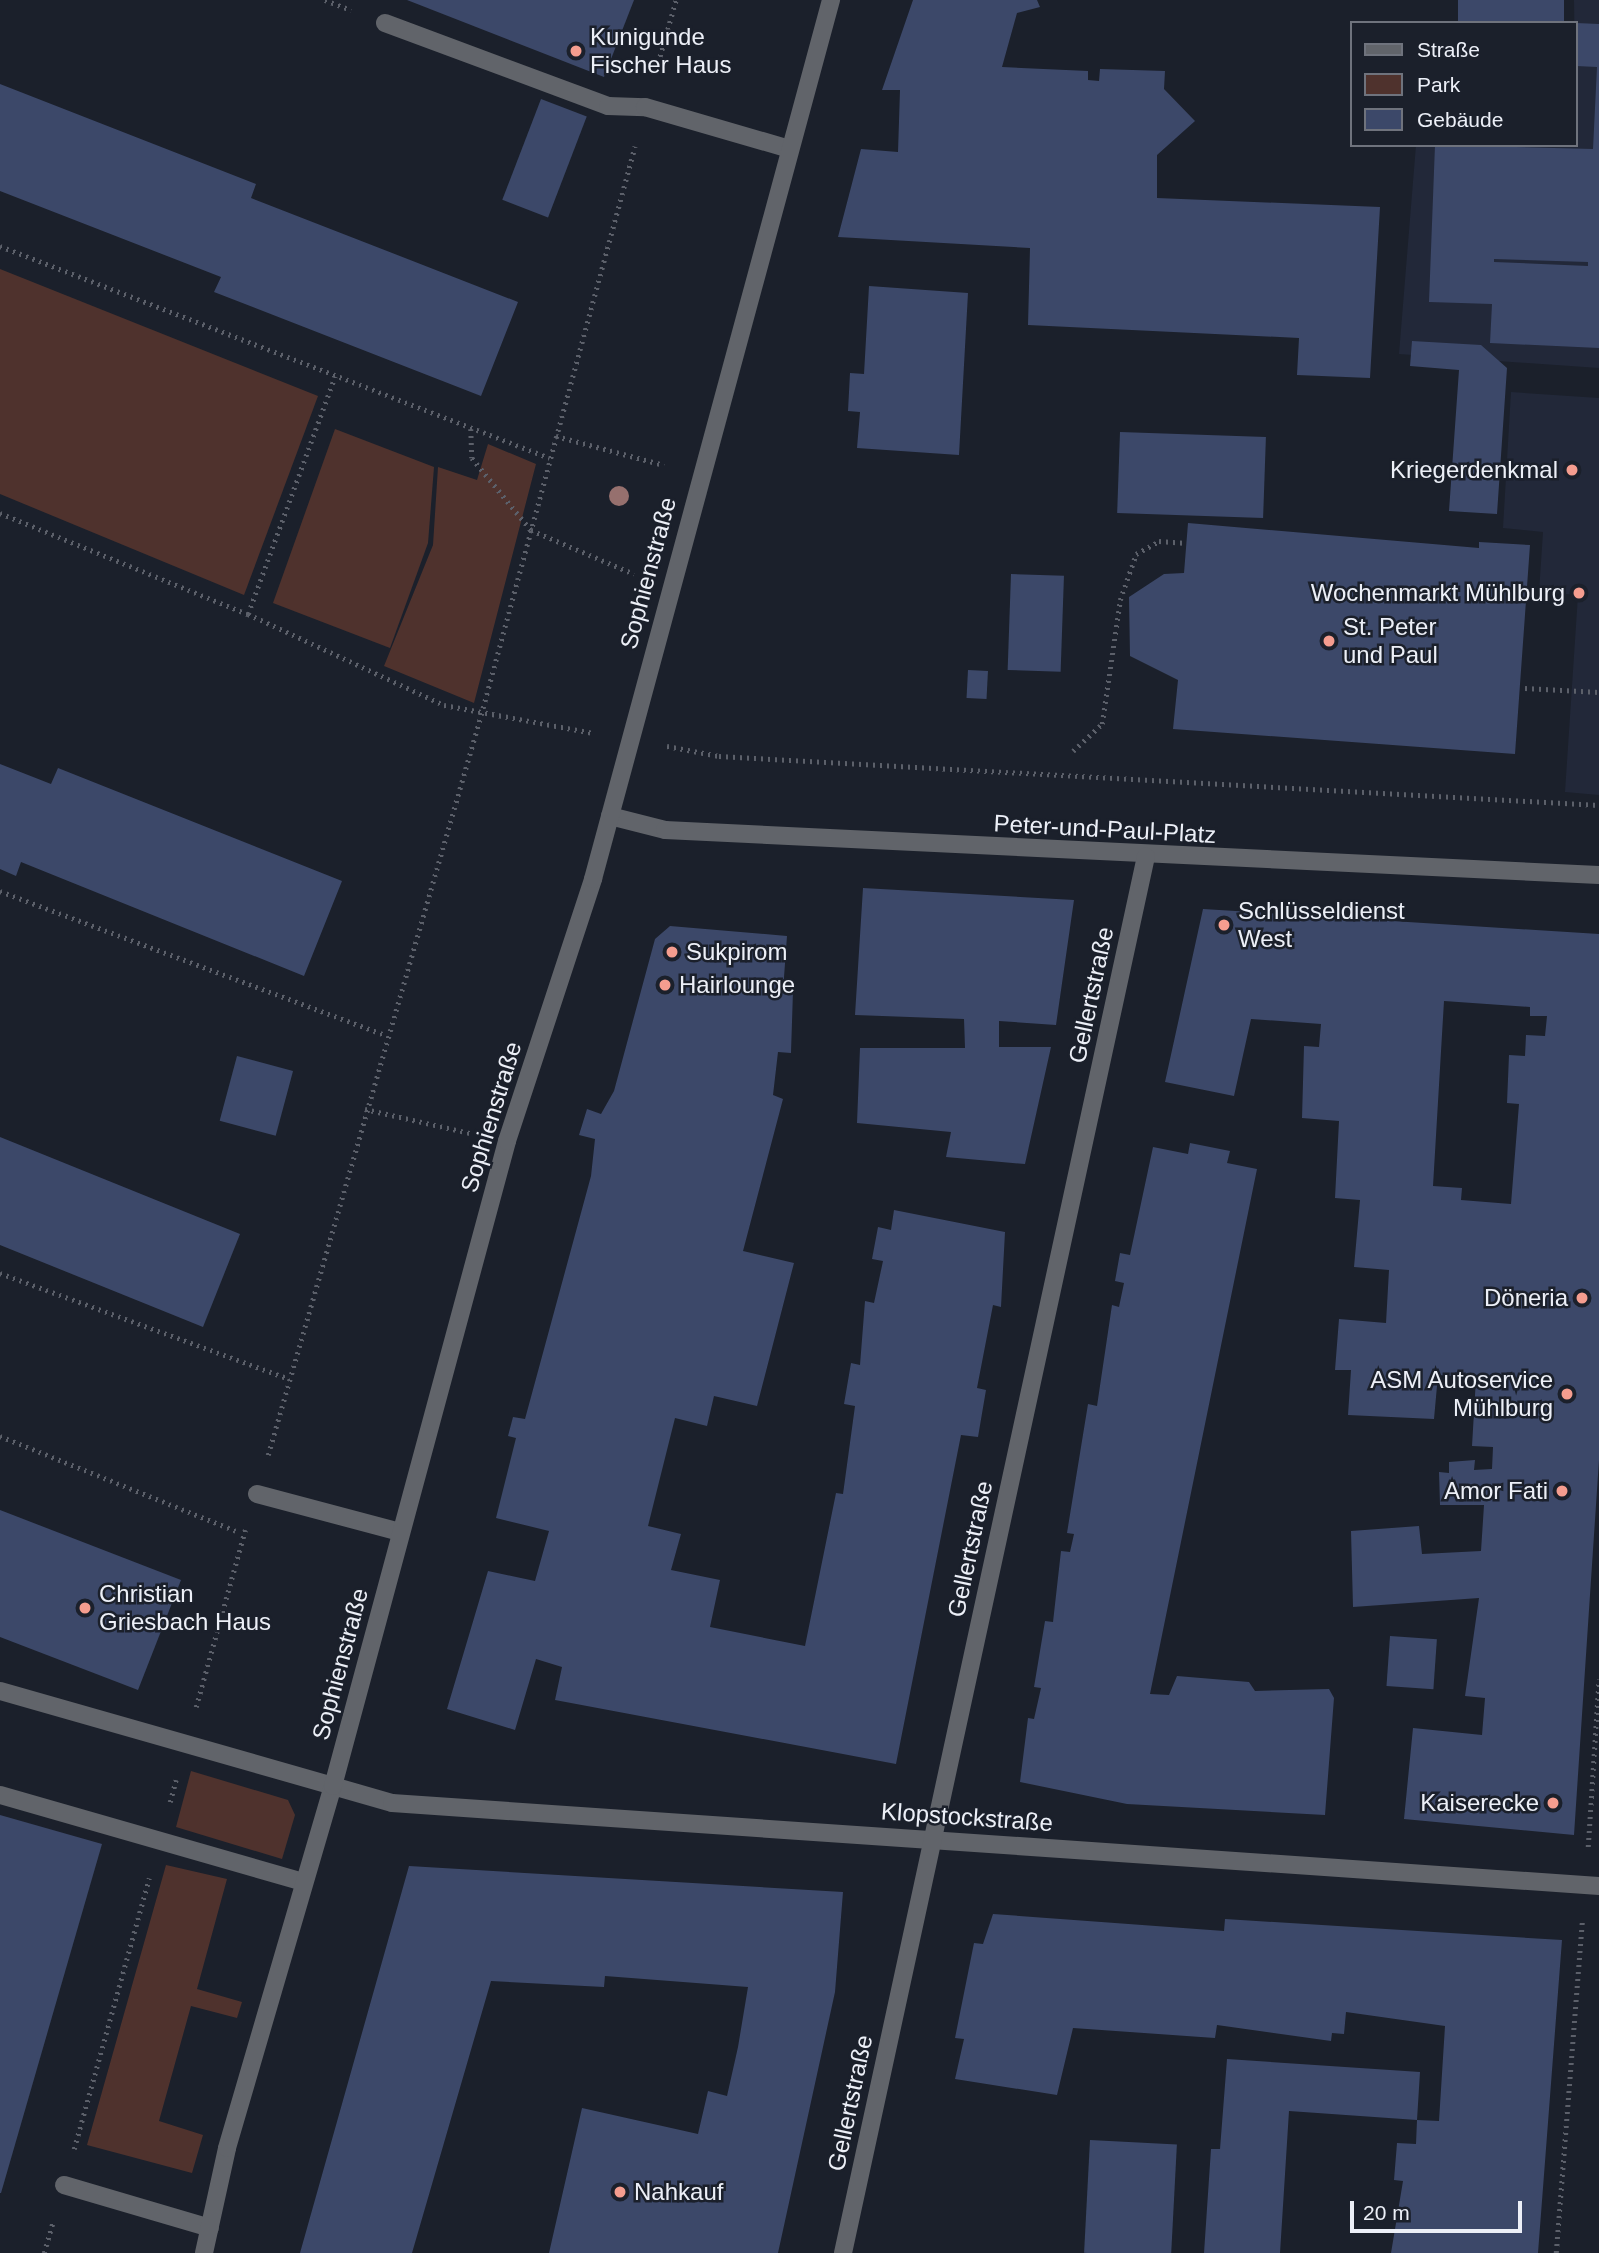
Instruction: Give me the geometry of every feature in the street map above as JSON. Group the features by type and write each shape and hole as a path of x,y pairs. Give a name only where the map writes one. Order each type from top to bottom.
{"street":[{"name":"Sophienstraße","path":"203,2252 227,2148 333,1786 507,1141 610,816 667,588 831,0"},
{"path":"385,23 608,106 645,107 790,149"},
{"name":"Peter-und-Paul-Platz","path":"610,816 665,830 1146,856 1599,875"},
{"name":"Gellertstraße","path":"843,2253 1146,856"},
{"path":"257,1494 400,1532"},
{"name":"Klopstockstraße","path":"0,1691 186,1747 392,1803 1592,1886"},
{"path":"0,1795 160,1838 304,1882"},
{"path":"64,2185 210,2228"}],"path":[{"path":"44,2253 385,1035 481,715 676,0"},
{"path":"0,246 550,458"},
{"path":"248,614 335,376"},
{"path":"471,429 472,458 531,530 667,588"},
{"path":"556,436 700,474"},
{"path":"0,513 248,614 444,705 481,715 719,756 1599,805"},
{"path":"1073,751 1102,724 1121,600 1136,554 1159,541 1186,543"},
{"path":"1525,688 1599,692"},
{"path":"0,891 385,1035"},
{"path":"365,1109 507,1141"},
{"path":"0,1273 289,1379"},
{"path":"0,1436 244,1534"},
{"path":"1556,2253 1592,1886 1599,1679"}],"shaded area":[{"path":"1574,0 1599,0 1599,368 1399,354 1416,147 1578,147 1578,21 1574,21"},
{"name":"Wochenmarkt Mühlburg","path":"1511,392 1599,398 1599,795 1565,792 1578,595 1539,592 1543,532 1503,528"}],"green space":[{"path":"0,269 318,396 244,595 0,494"},
{"path":"335,429 434,467 428,543 390,648 273,603"},
{"path":"488,444 536,464 474,703 384,666 433,545 438,467 477,480"},
{"path":"191,1771 288,1800 295,1815 282,1859 176,1827"},
{"path":"166,1865 227,1879 197,1989 242,2002 237,2018 191,2006 159,2121 203,2135 192,2173 87,2145"}],"building":[{"name":"Kunigunde Fischer Haus","path":"407,0 634,0 604,77"},
{"path":"913,0 1037,0 1040,7 1017,13 1002,67 1088,71 1088,80 1099,81 1100,69 1165,71 1164,89 1195,121 1157,155 1157,198 1380,207 1370,378 1297,375 1299,338 1028,325 1030,248 838,237 861,149 898,152 900,90 882,90"},
{"path":"1458,0 1564,0 1564,21 1458,21"},
{"path":"1578,23 1599,24 1599,348 1490,343 1492,304 1429,302 1435,147 1593,149 1597,67 1578,66","holes":["1494,259 1588,262 1588,266 1494,262"]},
{"path":"0,84 256,184 251,198 518,302 481,396 214,292 221,277 0,191"},
{"path":"541,99 587,117 548,217 502,200"},
{"path":"869,286 968,293 959,455 857,448 860,412 848,411 850,373 864,374"},
{"path":"1412,341 1481,345 1507,368 1497,514 1449,511 1459,370 1410,366"},
{"path":"1120,432 1266,437 1263,518 1117,513"},
{"name":"St. Peter und Paul","path":"1188,523 1479,548 1479,542 1530,545 1515,754 1173,729 1178,680 1130,656 1129,597 1164,574 1184,573"},
{"path":"1011,574 1064,576 1061,672 1008,670"},
{"path":"968,670 988,671 987,699 967,698"},
{"path":"0,764 51,784 58,768 342,881 304,976 21,862 16,876 0,869"},
{"path":"863,888 1074,900 1056,1025 999,1021 999,1047 1051,1047 1025,1164 946,1157 951,1132 857,1123 860,1048 965,1048 964,1019 855,1015"},
{"path":"1203,909 1599,934 1599,1460 1574,1835 1404,1819 1413,1728 1482,1735 1485,1698 1465,1696 1479,1598 1353,1607 1351,1531 1419,1526 1422,1554 1481,1551 1484,1505 1440,1505 1439,1472 1449,1473 1449,1462 1475,1460 1474,1470 1492,1469 1493,1447 1472,1446 1476,1378 1438,1375 1434,1419 1348,1415 1351,1370 1335,1370 1339,1319 1386,1323 1389,1270 1354,1267 1360,1200 1335,1198 1339,1121 1302,1118 1304,1046 1319,1047 1321,1024 1251,1019 1234,1096 1165,1082","holes":["1444,1001 1530,1007 1530,1016 1547,1016 1545,1036 1526,1035 1525,1056 1509,1055 1507,1103 1519,1104 1511,1204 1461,1200 1462,1188 1433,1186"]},
{"path":"670,926 787,936 783,991 793,991 791,1053 778,1052 773,1095 783,1099 743,1251 794,1263 757,1406 714,1396 707,1426 675,1418 648,1526 681,1534 671,1570 720,1580 710,1627 805,1646 836,1493 843,1494 855,1406 844,1404 851,1363 860,1365 865,1301 874,1303 883,1261 872,1259 878,1227 891,1230 894,1210 1005,1232 1001,1307 993,1305 977,1388 986,1390 978,1437 961,1435 896,1764 555,1700 562,1667 536,1659 515,1730 447,1709 488,1571 535,1581 549,1531 496,1518 516,1438 508,1436 513,1417 525,1419 591,1176 595,1139 579,1135 587,1109 601,1114 614,1091 655,939"},
{"path":"237,1056 293,1071 276,1136 220,1121"},
{"path":"0,1137 240,1234 203,1327 0,1245"},
{"path":"1190,1143 1230,1151 1227,1163 1257,1169 1150,1694 1169,1695 1177,1676 1249,1682 1255,1691 1329,1689 1334,1698 1325,1815 1127,1804 1020,1782 1028,1718 1034,1719 1041,1688 1034,1687 1045,1621 1053,1622 1061,1551 1070,1552 1074,1534 1067,1533 1088,1404 1097,1406 1112,1305 1119,1307 1124,1283 1115,1281 1120,1253 1130,1255 1153,1147 1188,1154"},
{"name":"Christian Griesbach Haus","path":"0,1510 181,1580 138,1690 0,1637"},
{"path":"1390,1636 1437,1639 1433,1689 1387,1686"},
{"path":"0,1815 102,1844 1,2193 0,2193"},
{"path":"409,1866 843,1892 835,1992 778,2253 549,2253 582,2108 698,2134 708,2091 727,2096 738,2047 748,1987 605,1976 604,1987 491,1981 412,2253 300,2253"},
{"path":"993,1914 1224,1931 1225,1919 1562,1940 1538,2253 1391,2253 1403,2181 1394,2180 1397,2143 1416,2144 1417,2120 1439,2121 1445,2026 1346,2012 1344,2034 1332,2033 1331,2041 1217,2025 1215,2038 1073,2028 1057,2095 955,2079 964,2039 955,2038 974,1943 983,1944"},
{"path":"1227,2059 1420,2072 1417,2120 1289,2111 1280,2253 1204,2253 1211,2149 1220,2149"},
{"path":"1090,2140 1177,2145 1171,2253 1084,2253"}],"place":[{"name":"Kunigunde Fischer Haus","path":"576,51"},
{"name":"Kriegerdenkmal","path":"1572,470"},
{"name":"Wochenmarkt Mühlburg","path":"1579,593"},
{"name":"St. Peter und Paul","path":"1329,641"},
{"name":"Schlüsseldienst West","path":"1224,925"},
{"name":"Sukpirom","path":"672,952"},
{"name":"Hairlounge","path":"665,985"},
{"name":"Döneria","path":"1582,1298"},
{"name":"ASM Autoservice Mühlburg","path":"1567,1394"},
{"name":"Amor Fati","path":"1562,1491"},
{"name":"Christian Griesbach Haus","path":"85,1608"},
{"name":"Kaiserecke","path":"1553,1803"},
{"name":"Nahkauf","path":"620,2192"}]}
